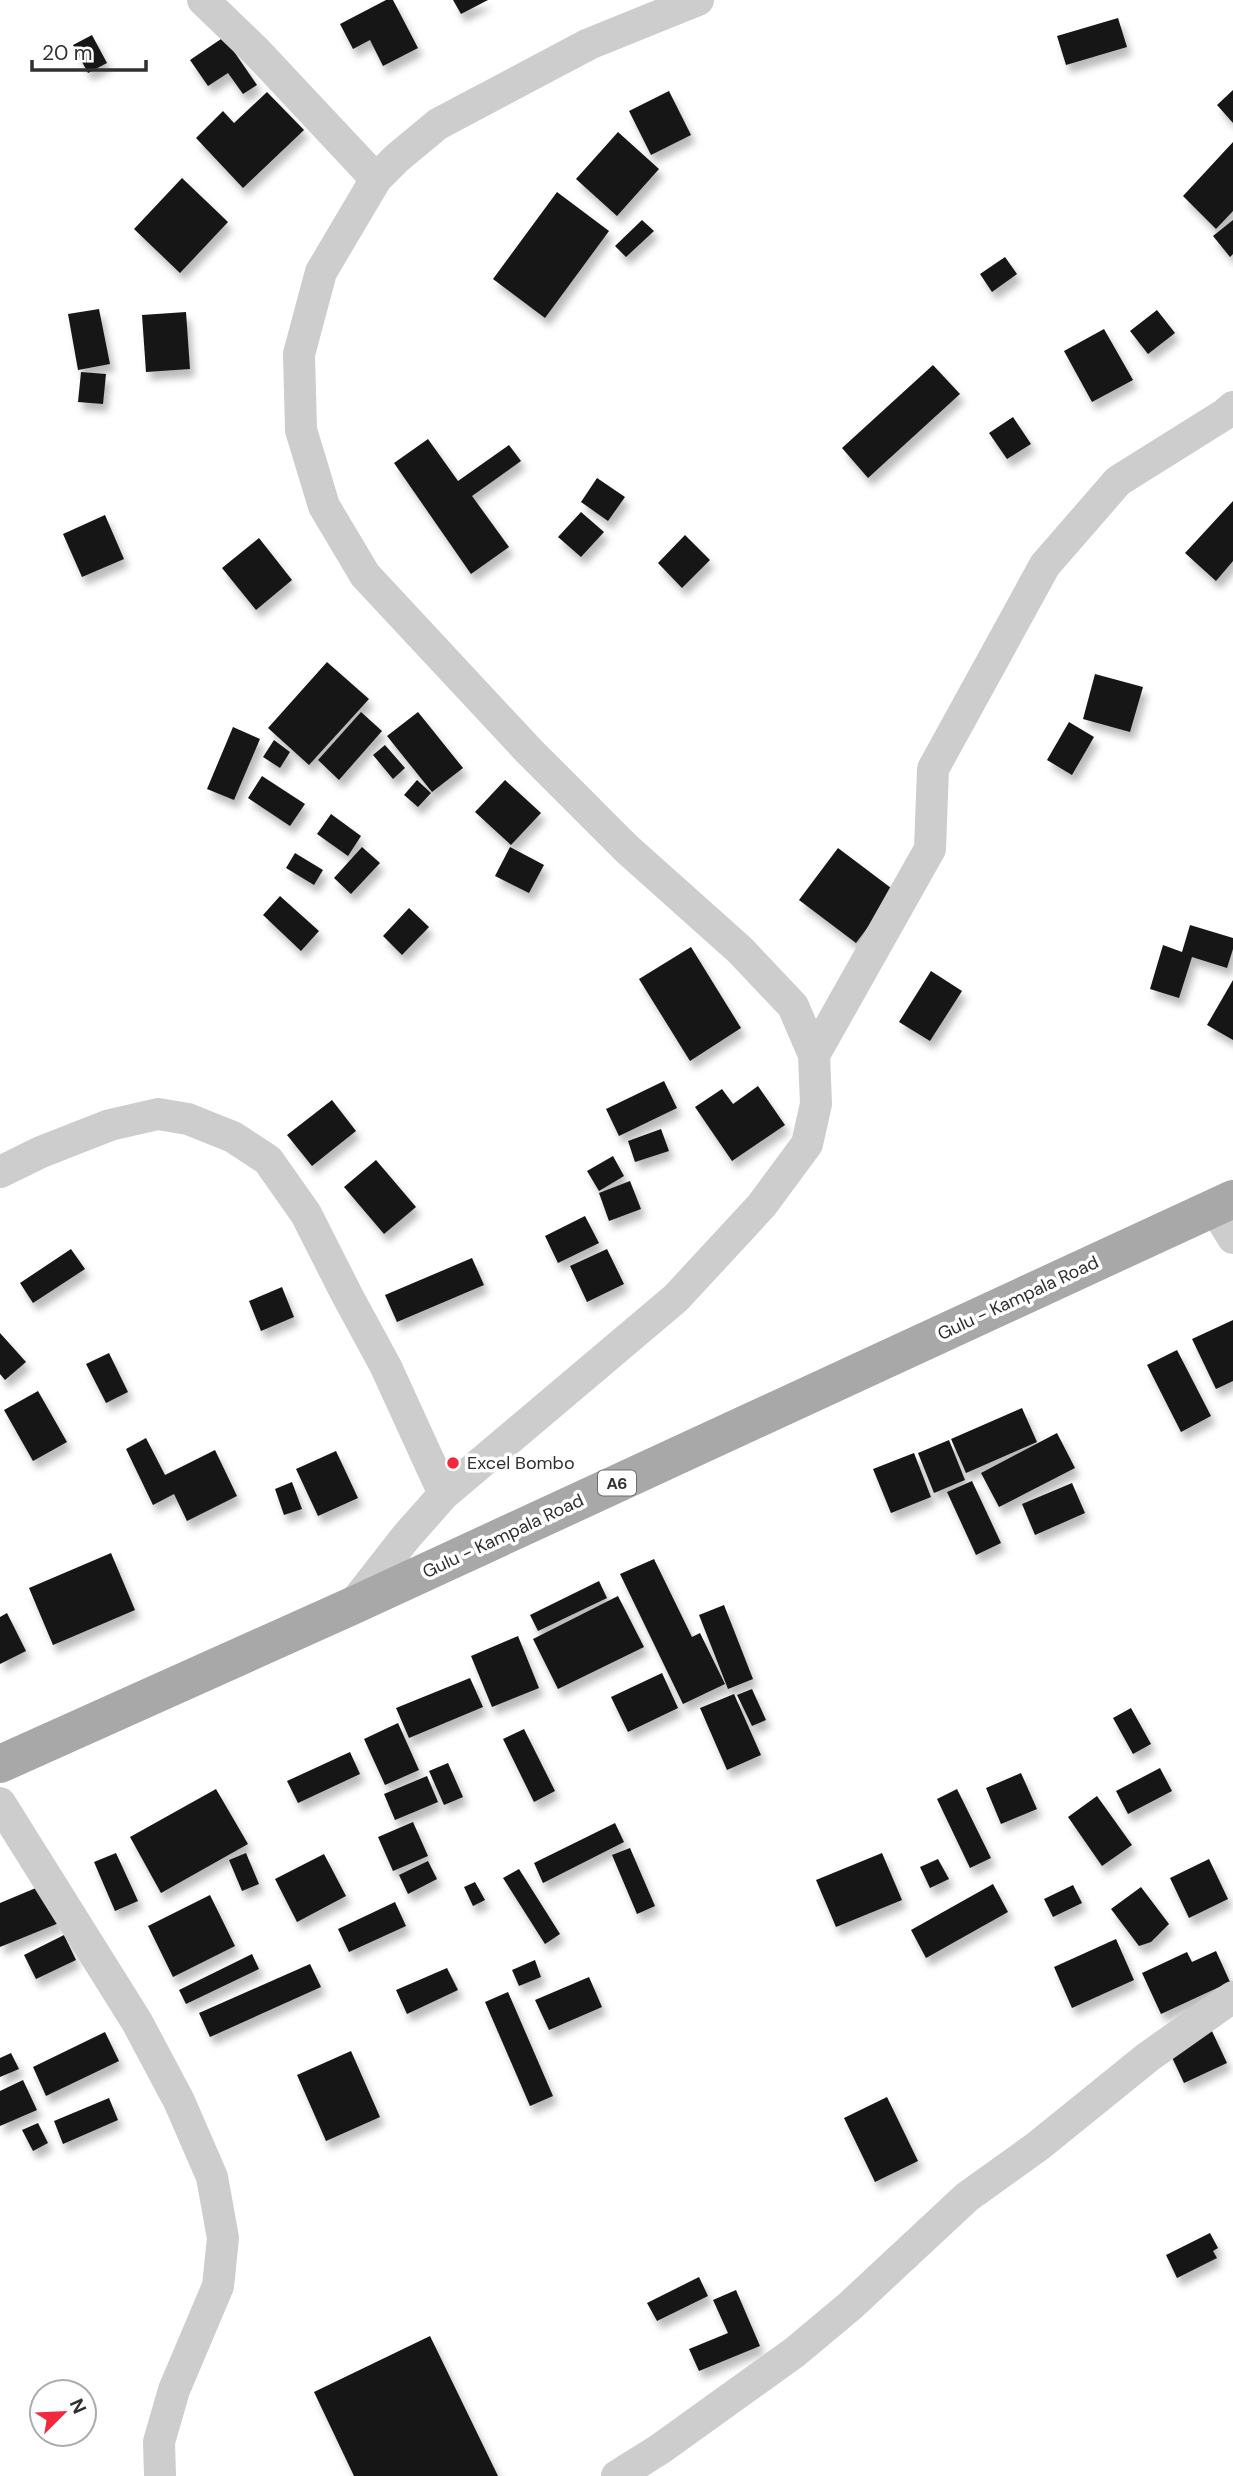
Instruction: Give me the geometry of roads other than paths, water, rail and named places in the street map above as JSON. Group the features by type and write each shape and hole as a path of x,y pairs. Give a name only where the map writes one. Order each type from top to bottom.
{"main road":[{"name":"Gulu - Kampala Road","path":"0,1764 1227,1215"}],"street":[{"path":"202,0 255,50 376,179"},
{"path":"352,1606 443,1494 676,1298 762,1205 807,1144 817,1104 814,1055 793,1006 740,950 627,849 529,751 365,575 324,506 301,430 299,354 321,272 376,179 439,124 589,44 698,0"},
{"path":"814,1055 930,849 933,769 1045,565 1118,481 1230,413"},
{"path":"0,1172 41,1152 110,1125 158,1114 188,1119 233,1137 268,1160 306,1214 386,1367 443,1494"},
{"path":"0,1802 137,2022 179,2101 212,2177 223,2238 218,2286 174,2390 159,2442 160,2476"},
{"path":"617,2476 660,2449 795,2352 850,2306 967,2197 1038,2146 1148,2057 1233,1997"}],"place":[{"name":"Excel Bombo","path":"453,1463"}]}
